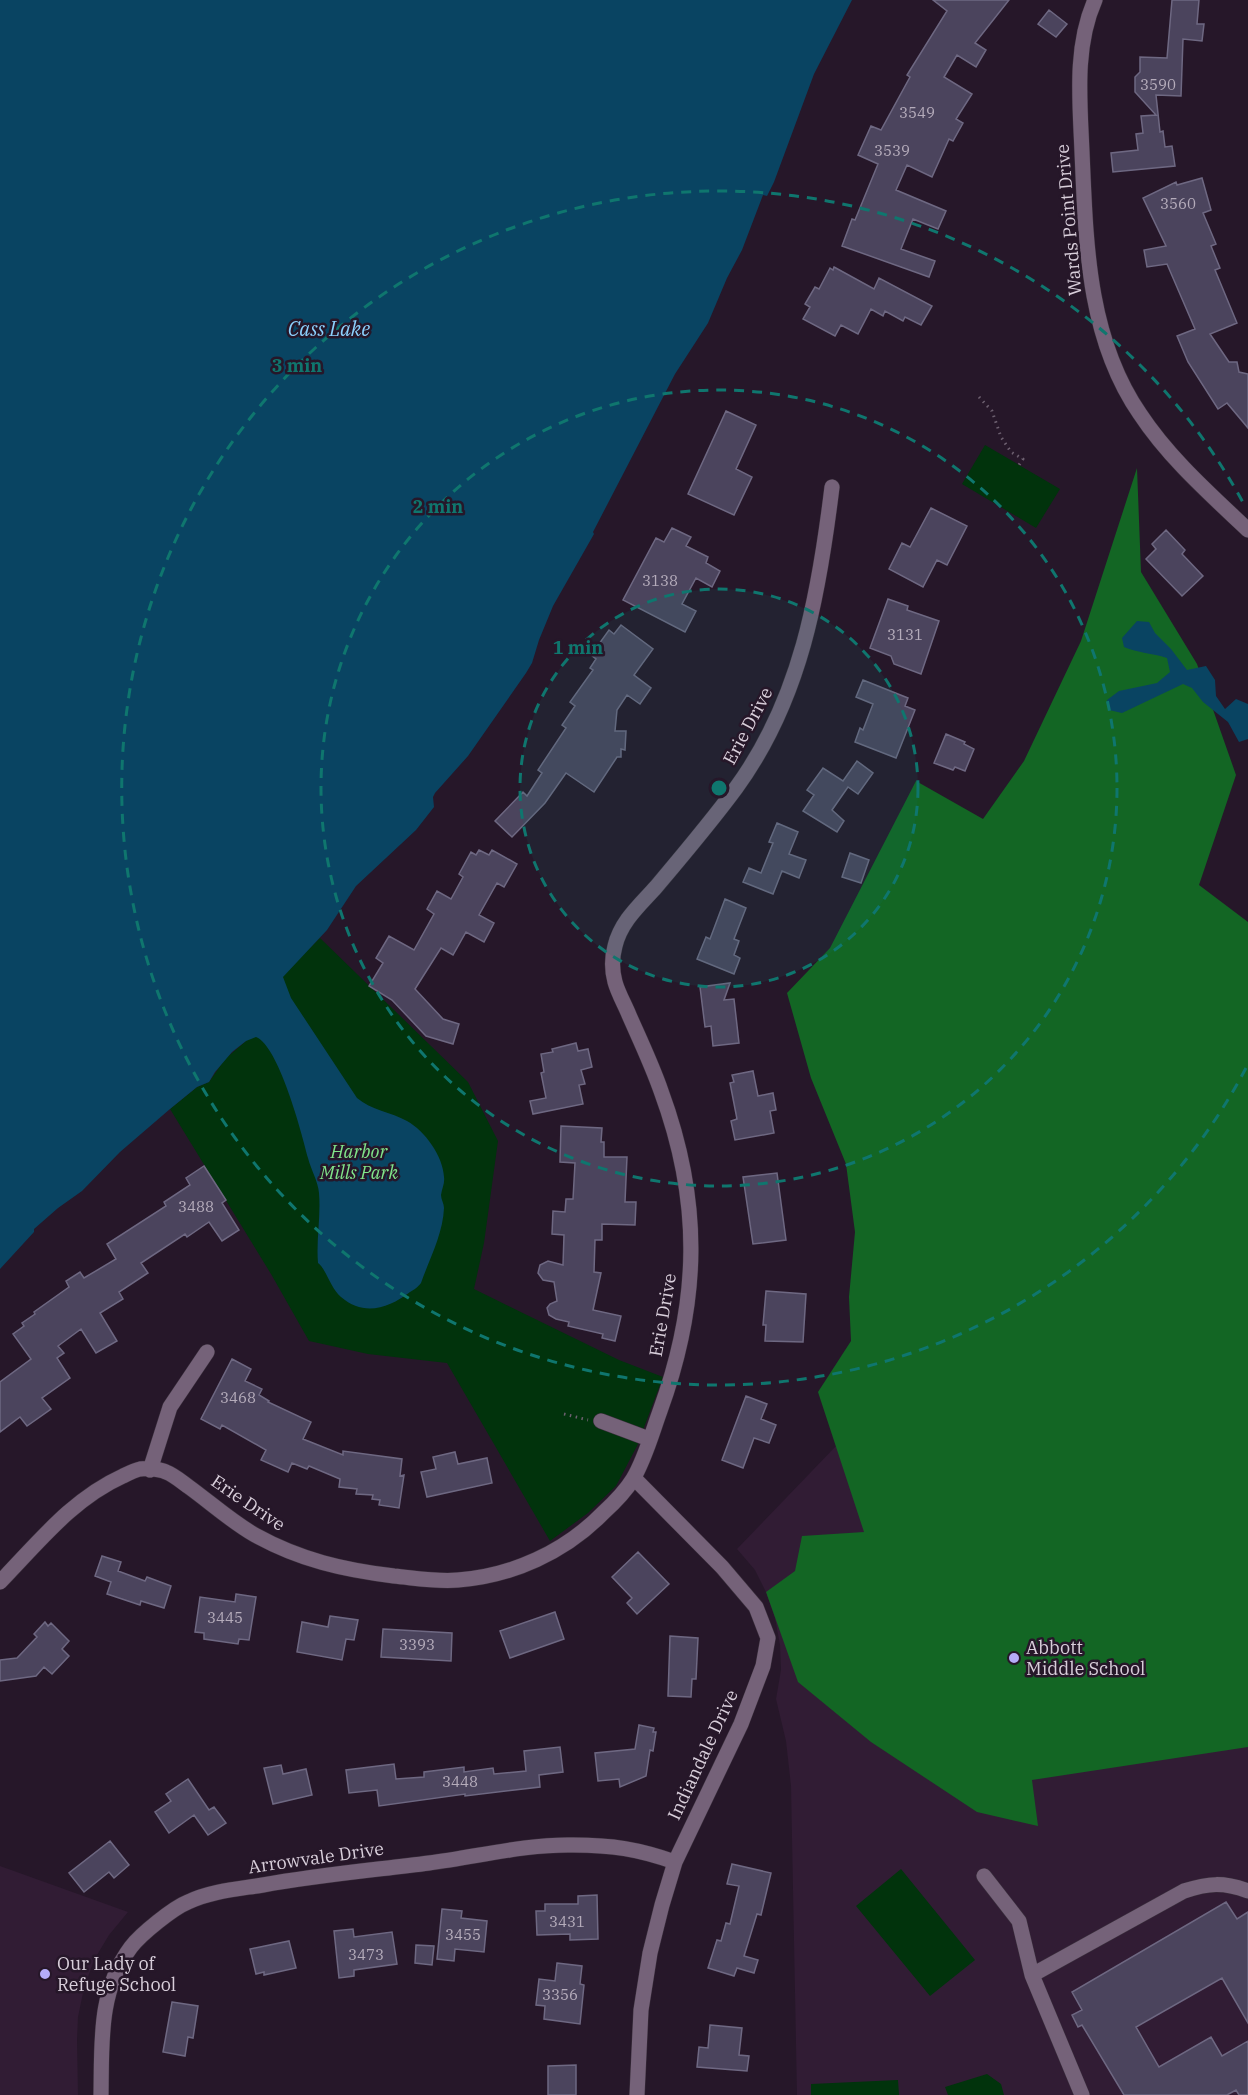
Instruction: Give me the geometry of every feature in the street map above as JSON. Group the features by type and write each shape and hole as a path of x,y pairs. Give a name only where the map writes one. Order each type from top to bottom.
{"street":[{"name":"Wards Point Drive","path":"1095,0 1088,16 1083,42 1080,99 1088,263 1100,323 1120,378 1141,416 1204,488 1248,530"},
{"name":"Erie Drive","path":"150,1470 164,1470 252,1533 300,1557 337,1568 454,1581 483,1577 525,1565 566,1545 596,1521 620,1497 634,1478 669,1386 684,1332 690,1289 691,1245 688,1199 671,1119 660,1087 614,980 613,956 616,941 625,922 738,785 764,744 784,705 817,590 832,488"},
{"path":"0,1582 72,1507 104,1485 138,1469 150,1470 170,1407 207,1352"},
{"path":"601,1421 650,1439"},
{"name":"Indiandale Drive","path":"634,1478 722,1567 756,1607 768,1638 763,1666 741,1724 675,1862 650,1953 641,2010 637,2095"},
{"name":"Arrowvale Drive","path":"101,2095 103,2015 111,1985 131,1947 151,1928 187,1902 219,1892 279,1882 514,1850 570,1845 610,1846 645,1851 675,1862"},
{"path":"984,1876 1019,1921 1032,1975 1082,2095"},
{"path":"1032,1975 1184,1891 1211,1884 1226,1885 1248,1891"}],"path":[{"path":"979,397 992,411 1001,437 1011,452 1023,459 1019,465"},
{"path":"564,1414 584,1418 597,1425 601,1421"}],"shaded area":[{"name":"Abbott Middle School","path":"1035,1239 1248,1320 1248,2095 797,2095 791,1786 786,1741 776,1699 781,1670 780,1645 775,1618 766,1592 755,1570 737,1549"},
{"name":"Our Lady of Refuge School","path":"0,1866 128,1912 109,1935 94,1960 84,1988 78,2017 78,2095 0,2095"}],"green space":[{"path":"985,445 1060,489 1036,528 962,484"},
{"path":"1137,468 1141,572 1197,664 1236,775 1199,885 1248,922 1248,1747 1032,1780 1038,1826 977,1812 871,1742 798,1682 766,1592 795,1571 802,1536 864,1532 818,1392 851,1341 849,1297 855,1232 846,1164 811,1078 787,993 830,948 916,781 983,819 1024,761 1081,641"},
{"name":"Harbor Mills Park","path":"320,938 468,1082 498,1141 484,1243 474,1289 619,1360 663,1377 637,1446 616,1486 588,1513 550,1541 447,1363 368,1354 309,1341 271,1274 170,1109 197,1087 209,1082 225,1059 246,1041 286,971"},
{"path":"901,1869 975,1960 930,1996 856,1906"},
{"path":"987,2074 1001,2084 1004,2095 948,2095 945,2087"},
{"path":"898,2080 899,2095 811,2095 811,2084"}],"water":[{"name":"Cass Lake","path":"0,0 852,0 814,74 774,182 767,196 763,195 742,250 708,323 675,374 594,534 553,606 532,663 468,756 435,793 434,807 416,830 356,886 327,930 283,977 291,998 357,1098 414,1125 432,1145 443,1169 441,1195 444,1208 443,1218 421,1283 402,1298 385,1306 367,1308 350,1303 337,1293 318,1263 319,1193 317,1184 281,1073 265,1044 256,1037 246,1041 232,1052 209,1082 197,1087 170,1109 120,1152 82,1191 34,1229 34,1232 0,1269"},
{"path":"1137,621 1149,622 1155,633 1187,670 1206,666 1215,680 1216,696 1225,709 1236,699 1248,704 1248,739 1239,742 1228,722 1203,702 1192,688 1183,684 1122,713 1109,710 1107,700 1119,691 1157,683 1170,672 1167,658 1124,647 1122,638"}],"building":[{"path":"933,0 1009,0 975,43 986,50 976,67 957,55 944,77 972,94 956,119 963,123 953,141 949,139 932,177 907,165 896,190 946,211 938,229 913,219 901,249 935,261 929,277 842,246 878,164 858,155 871,126 881,130 910,77 907,75 947,11"},
{"path":"1172,0 1199,0 1197,24 1204,24 1202,41 1183,39 1181,96 1156,95 1160,132 1163,131 1165,147 1172,146 1175,166 1113,172 1111,153 1138,150 1136,134 1143,133 1141,116 1156,115 1135,92 1135,77 1140,72 1140,57 1167,58"},
{"path":"1049,10 1067,24 1056,37 1038,24"},
{"path":"1202,178 1211,210 1203,213 1216,244 1211,246 1220,268 1215,270 1237,323 1210,334 1229,362 1237,362 1239,372 1248,374 1248,428 1227,403 1218,409 1188,362 1177,336 1195,329 1167,264 1147,267 1144,250 1166,246 1143,198 1176,182 1177,185"},
{"path":"834,267 874,289 879,278 932,306 921,325 905,317 903,321 885,311 883,316 871,309 858,334 841,325 835,336 803,319 810,307 805,304 815,287 819,289 830,268 833,270"},
{"path":"726,411 756,425 736,469 752,477 734,515 688,494"},
{"path":"931,508 967,526 947,565 937,560 923,587 889,569 902,543 910,547"},
{"path":"672,528 691,537 686,546 708,557 706,563 720,571 712,587 696,578 682,604 696,611 685,632 623,600 656,538 664,542"},
{"path":"1166,530 1185,550 1182,554 1203,576 1182,596 1146,559 1156,549 1152,544"},
{"path":"888,599 908,606 907,610 939,621 921,674 894,664 891,656 870,648"},
{"path":"621,625 653,649 634,675 651,688 640,704 627,695 617,710 615,731 626,731 625,750 621,749 621,757 617,757 594,792 566,773 545,803 512,837 495,821 523,792 527,796 542,773 538,770 566,728 562,725 575,706 570,702 593,670 590,668 596,659 591,655 609,630 614,634"},
{"path":"863,680 908,698 905,706 915,710 896,758 855,742 860,728 863,730 873,704 856,697"},
{"path":"946,734 965,742 964,744 974,749 965,771 955,767 953,770 934,763"},
{"path":"857,761 873,773 858,794 848,787 832,810 844,821 837,832 803,811 814,795 807,790 823,768 843,781"},
{"path":"777,823 798,832 789,854 806,860 799,878 782,871 773,894 743,882 749,868 761,873 773,843 769,842"},
{"path":"479,850 489,855 492,850 517,864 504,887 497,883 479,915 494,923 484,942 466,932 453,955 441,948 415,989 443,1019 459,1024 453,1044 426,1036 392,1000 369,986 383,963 376,958 389,936 414,950 434,914 427,909 437,891 451,899 463,877 459,874 471,852 476,855"},
{"path":"850,853 869,860 861,883 842,877"},
{"path":"725,899 746,908 734,939 739,941 734,955 740,958 734,974 697,959 706,937 710,939"},
{"path":"730,983 724,1000 734,999 739,1043 713,1046 711,1026 705,1027 700,987"},
{"path":"576,1043 578,1051 588,1049 592,1067 581,1070 585,1084 579,1085 583,1104 533,1114 530,1101 546,1098 541,1073 544,1072 541,1054"},
{"path":"753,1071 758,1096 773,1093 776,1110 770,1111 774,1133 735,1140 731,1121 737,1119 730,1083 734,1082 732,1075"},
{"path":"561,1126 602,1128 601,1142 604,1142 604,1157 627,1157 625,1202 636,1202 635,1225 602,1224 602,1240 595,1240 594,1272 601,1273 593,1310 621,1316 615,1341 602,1338 603,1334 568,1326 569,1322 549,1315 547,1308 557,1301 554,1282 543,1280 538,1273 540,1265 548,1261 563,1265 564,1235 552,1234 553,1211 565,1212 566,1199 573,1199 575,1163 560,1162"},
{"path":"204,1166 226,1200 222,1203 239,1230 222,1241 209,1222 187,1237 185,1234 141,1263 148,1273 119,1292 123,1299 100,1313 117,1341 96,1353 81,1329 58,1346 64,1353 57,1358 70,1378 42,1398 51,1409 27,1426 20,1417 0,1432 0,1382 31,1359 13,1334 24,1326 22,1323 35,1314 34,1312 69,1287 66,1281 80,1272 84,1278 116,1259 107,1244 166,1206 164,1202 190,1185 186,1178"},
{"path":"777,1173 786,1240 753,1244 743,1177"},
{"path":"766,1291 806,1294 803,1342 765,1341 766,1325 763,1325"},
{"path":"232,1359 251,1369 245,1381 262,1389 259,1395 268,1402 311,1422 303,1439 343,1455 343,1451 402,1459 400,1476 404,1475 399,1508 379,1505 380,1500 372,1499 373,1495 356,1494 357,1489 339,1487 340,1479 309,1466 307,1469 292,1463 288,1472 261,1460 266,1450 222,1425 220,1429 201,1419"},
{"path":"746,1396 767,1404 761,1419 776,1425 769,1443 754,1438 743,1468 722,1460"},
{"path":"455,1452 458,1464 487,1458 492,1483 427,1497 421,1472 436,1469 433,1457"},
{"path":"638,1552 669,1584 637,1614 627,1603 632,1598 612,1577"},
{"path":"102,1556 121,1562 118,1571 145,1581 147,1577 171,1586 164,1608 141,1601 140,1605 107,1594 111,1582 95,1576"},
{"path":"236,1594 256,1597 249,1640 239,1639 238,1644 204,1639 204,1633 195,1632 200,1597 235,1602"},
{"path":"555,1612 564,1639 510,1658 500,1631"},
{"path":"330,1616 358,1620 354,1640 346,1639 342,1660 297,1652 302,1622 328,1627"},
{"path":"45,1622 48,1626 51,1623 69,1641 62,1649 69,1656 52,1674 44,1667 36,1676 0,1681 0,1660 17,1658 37,1637 34,1634"},
{"path":"383,1629 452,1633 451,1661 381,1657"},
{"path":"670,1636 698,1638 696,1679 692,1679 691,1697 668,1696"},
{"path":"639,1725 654,1728 653,1732 656,1732 653,1751 650,1750 646,1776 620,1787 619,1779 598,1781 595,1753 635,1749"},
{"path":"560,1747 563,1772 539,1775 540,1787 465,1796 465,1794 379,1806 377,1790 349,1793 346,1770 394,1764 396,1779 424,1777 424,1772 464,1767 464,1772 493,1768 494,1774 526,1771 524,1751"},
{"path":"281,1765 283,1774 306,1769 312,1795 273,1804 264,1768"},
{"path":"188,1779 209,1810 214,1807 226,1823 208,1835 194,1815 169,1833 155,1812 171,1801 166,1794"},
{"path":"110,1841 129,1865 114,1878 109,1872 84,1892 69,1873"},
{"path":"732,1864 771,1873 761,1915 757,1914 744,1956 758,1960 754,1973 737,1968 734,1976 708,1968 717,1940 721,1941 726,1923 730,1924 739,1886 727,1884"},
{"path":"597,1895 598,1939 570,1940 570,1934 537,1935 536,1911 545,1911 545,1904 578,1904 578,1896"},
{"path":"1226,1902 1237,1919 1248,1912 1248,2023 1222,1978 1136,2027 1159,2067 1211,2037 1222,2056 1248,2041 1248,2095 1239,2095 1236,2090 1227,2095 1124,2095 1082,2025 1078,2027 1072,2015 1082,2010 1072,1992"},
{"path":"442,1909 462,1911 461,1918 487,1921 484,1952 455,1949 454,1961 437,1959"},
{"path":"353,1929 354,1937 392,1932 397,1964 354,1970 354,1976 339,1978 334,1931"},
{"path":"289,1941 296,1968 264,1975 264,1972 256,1974 250,1949"},
{"path":"416,1945 434,1946 432,1965 415,1963"},
{"path":"557,1963 582,1966 580,1984 584,1985 580,2024 544,2019 545,2006 536,2005 539,1979 555,1981"},
{"path":"172,2002 198,2006 193,2038 188,2037 185,2056 163,2052"},
{"path":"710,2025 742,2028 739,2055 749,2056 747,2071 697,2067 699,2047 708,2048"},
{"path":"576,2065 576,2095 548,2095 548,2066"}],"place":[{"name":"Abbott Middle School","path":"1014,1658"},
{"name":"Our Lady of Refuge School","path":"45,1974"}]}
